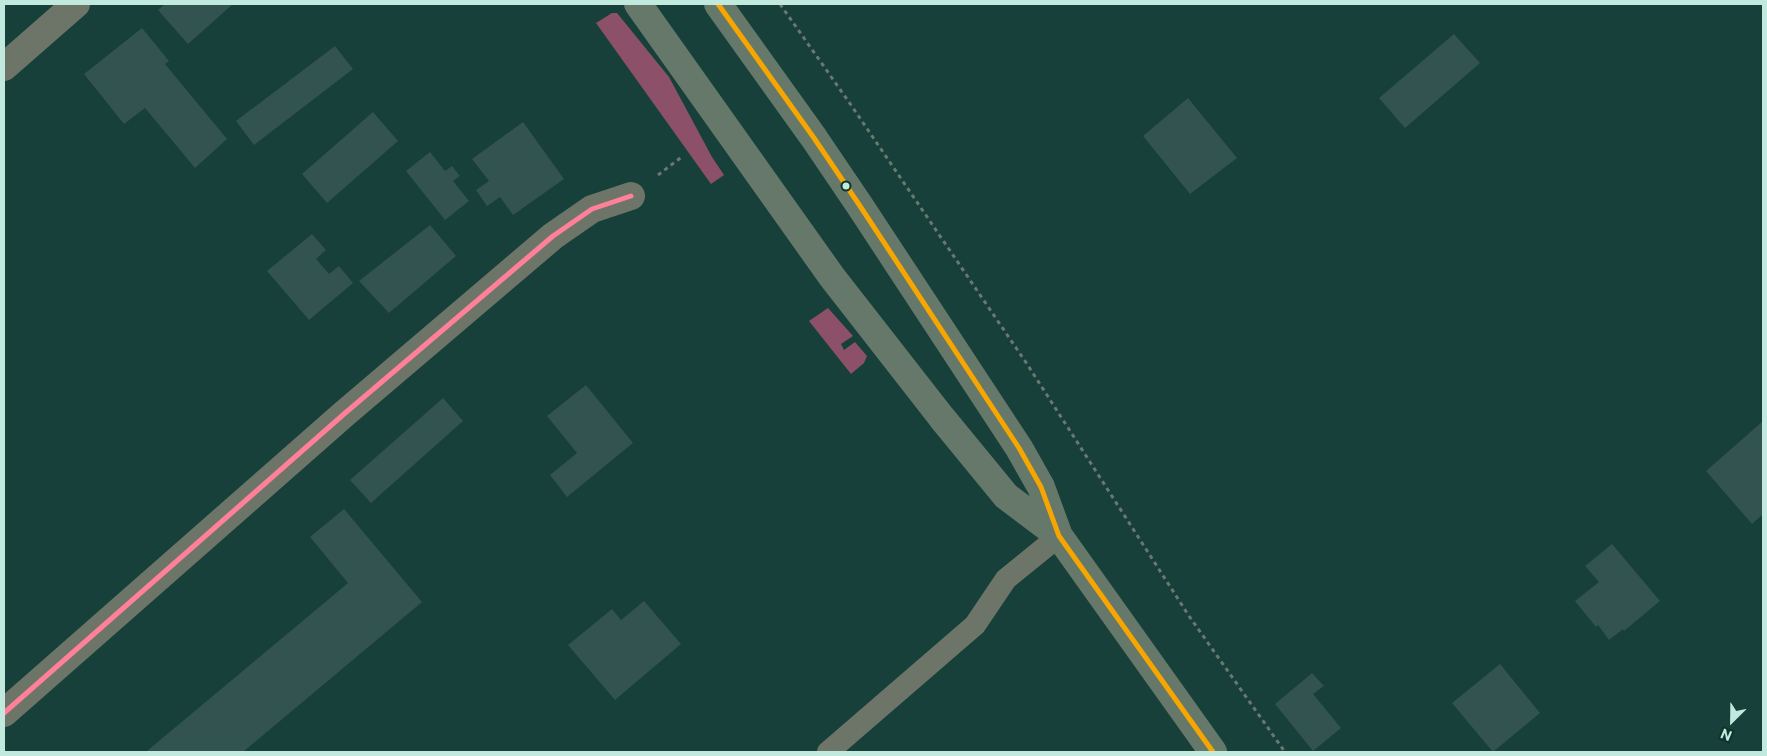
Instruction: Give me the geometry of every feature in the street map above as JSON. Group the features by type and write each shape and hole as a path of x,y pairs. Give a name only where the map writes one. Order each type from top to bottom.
{"highway":[{"path":"638,4 832,277 942,418 1006,496 1059,536"},
{"path":"718,4 855,198 1019,448 1041,487 1059,536 1212,752"}],"street":[{"path":"4,67 76,4"},
{"path":"4,713 329,427 553,236 592,209 632,196"}],"lane":[{"path":"828,752 975,624 1006,579 1059,536"}],"path":[{"path":"780,4 1027,364 1189,616 1285,752"}],"shaded area":[{"path":"612,13 617,13 669,77 712,157 724,175 711,184 596,23"},
{"path":"828,308 853,336 841,344 844,350 855,342 867,356 864,363 851,374 809,321"}],"building":[{"path":"165,4 233,4 188,44 158,10"},
{"path":"142,28 169,61 165,64 227,139 195,168 145,108 124,124 84,74"},
{"path":"1454,34 1480,63 1405,128 1379,98"},
{"path":"335,46 353,69 254,145 236,121"},
{"path":"1188,98 1237,158 1190,194 1143,136"},
{"path":"373,112 398,141 327,203 302,174"},
{"path":"523,122 564,179 513,215 500,197 487,206 476,190 489,181 472,159"},
{"path":"430,152 445,171 452,166 460,176 453,181 469,201 445,220 406,171"},
{"path":"430,225 456,256 389,313 359,281"},
{"path":"312,234 326,250 316,259 329,274 339,266 353,283 309,320 267,271"},
{"path":"586,385 633,443 567,497 550,475 577,453 547,416"},
{"path":"443,398 463,421 371,503 350,480"},
{"path":"1763,421 1763,514 1752,524 1706,471"},
{"path":"344,509 422,602 243,752 147,751 348,583 310,537"},
{"path":"1612,544 1660,601 1624,631 1623,629 1609,640 1598,625 1596,627 1575,601 1599,582 1585,566"},
{"path":"644,601 681,644 615,700 568,645 612,609 621,620"},
{"path":"1500,664 1540,713 1493,752 1452,703"},
{"path":"1312,673 1324,686 1313,694 1341,728 1313,751 1275,704"}],"transit line":[{"path":"718,4 814,138 1019,448 1041,487 1059,536 1213,752"},
{"path":"4,713 344,414 553,236 592,209 631,196"}]}
